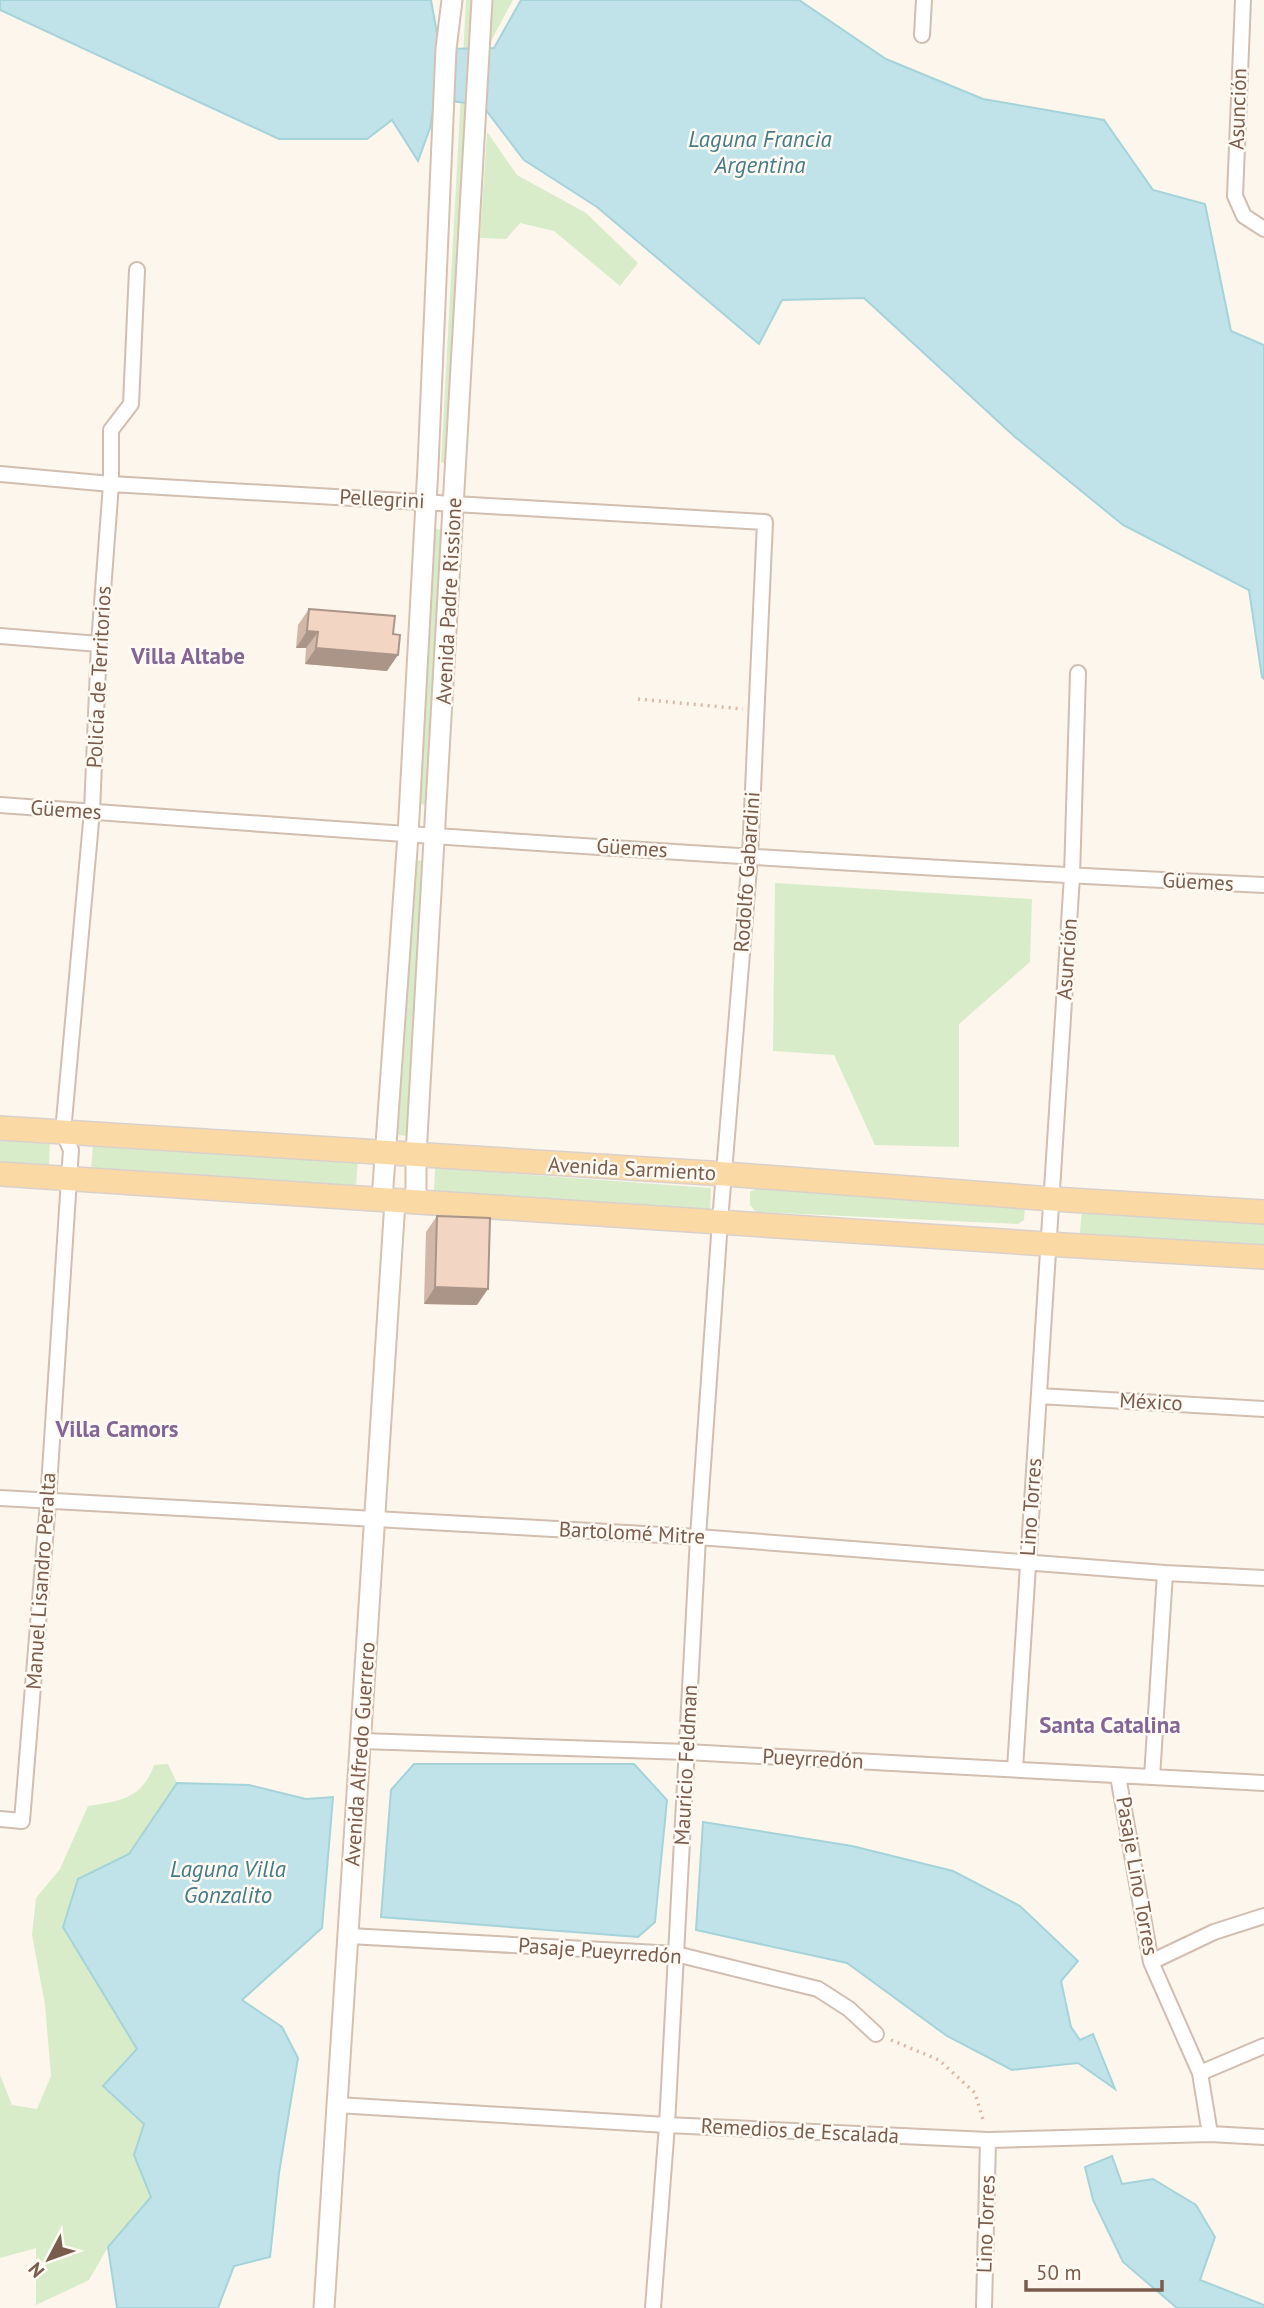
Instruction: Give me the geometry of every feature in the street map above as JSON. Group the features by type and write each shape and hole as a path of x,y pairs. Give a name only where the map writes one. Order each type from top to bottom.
{"main road":[{"name":"Avenida Padre Rissione","path":"398,1201 385,1154 408,835 443,103 452,0"},
{"name":"Avenida Padre Rissione","path":"398,1201 416,1156 482,0"},
{"name":"Avenida Sarmiento","path":"0,1128 725,1174 1264,1212"},
{"path":"0,1174 1264,1256"},
{"name":"Avenida Alfredo Guerrero","path":"324,2308 362,1741 374,1518 398,1201"}],"street":[{"path":"922,35 924,0"},
{"name":"Asunción","path":"1242,0 1235,196 1244,216 1264,229"},
{"name":"Policía de Territorios","path":"63,1132 92,811 99,644 111,484 111,430 131,404 138,270"},
{"name":"Pellegrini","path":"0,474 111,484 765,522"},
{"name":"Rodolfo Gabardini","path":"720,1221 750,856 765,522"},
{"path":"0,636 99,644"},
{"name":"Asunción","path":"1047,1244 1053,1199 1072,876 1078,673"},
{"name":"Güemes","path":"0,805 408,835 1072,876 1264,885"},
{"name":"Manuel Lisandro Peralta","path":"0,1819 22,1821 48,1502 71,1150 63,1132"},
{"name":"Mauricio Feldman","path":"653,2308 667,2125 698,1537 720,1221"},
{"name":"Lino Torres","path":"1014,1769 1047,1244"},
{"name":"México","path":"1038,1395 1264,1409"},
{"name":"Bartolomé Mitre","path":"0,1498 698,1537 1165,1573 1264,1578"},
{"name":"Pasaje Lino Torres","path":"1152,1777 1165,1573"},
{"name":"Pueyrredón","path":"362,1741 687,1752 1264,1783"},
{"name":"Pasaje Lino Torres","path":"1118,1776 1151,1962 1200,2073 1210,2134"},
{"path":"1151,1962 1214,1932 1264,1916"},
{"name":"Pasaje Pueyrredón","path":"349,1936 676,1954 818,1989 849,2009 876,2034"},
{"path":"1200,2073 1264,2046"},
{"name":"Remedios de Escalada","path":"337,2105 667,2125 988,2140 1210,2134 1264,2137"},
{"name":"Lino Torres","path":"984,2308 988,2140"}],"path":[{"path":"638,699 756,710"},
{"path":"876,2034 939,2060 975,2093 988,2140"}],"green space":[{"path":"466,0 471,0 446,464 441,462"},
{"path":"493,0 513,0 490,43"},
{"path":"487,132 517,175 586,213 638,263 620,286 554,231 520,223 506,239 480,238"},
{"path":"434,529 449,530 431,805 417,804"},
{"path":"413,860 428,861 410,1136 395,1135"},
{"path":"775,883 1032,899 1030,962 959,1024 959,1147 875,1145 834,1055 773,1051"},
{"path":"0,1137 50,1140 49,1167 0,1163"},
{"path":"93,1144 358,1160 356,1186 91,1170"},
{"path":"435,1168 711,1188 710,1212 434,1192"},
{"path":"758,1187 1025,1207 1024,1220 1018,1224 756,1212 750,1205 750,1192"},
{"path":"1082,1207 1264,1221 1264,1248 1080,1233"},
{"path":"168,1764 177,1783 129,1854 78,1879 63,1927 137,2049 144,2124 134,2155 151,2197 108,2247 89,2280 36,2305 36,2248 0,2258 0,2075 12,2105 37,2109 51,2076 45,2005 32,1935 36,1898 60,1869 88,1806 120,1800 136,1792 154,1765"}],"water":[{"name":"Laguna Francia Argentina","path":"0,0 431,0 439,45 446,49 494,48 521,0 799,0 886,59 983,99 1104,120 1153,190 1205,204 1231,331 1264,345 1264,679 1249,590 1123,525 1015,437 864,298 782,300 759,344 597,207 524,160 482,105 435,99 430,128 418,161 392,120 367,139 279,139 0,10"},
{"path":"414,1764 634,1764 667,1800 655,1922 638,1937 381,1917 391,1790"},
{"name":"Laguna Villa Gonzalito","path":"177,1783 249,1785 306,1799 333,1797 322,1928 242,2000 282,2027 298,2058 279,2173 270,2257 234,2266 218,2308 117,2308 108,2247 151,2197 134,2155 144,2124 103,2086 137,2049 63,1927 78,1879 129,1854"},
{"path":"703,1822 852,1846 953,1871 1020,1906 1078,1961 1061,1981 1071,2027 1080,2040 1093,2034 1115,2089 1078,2063 1012,2070 947,2036 847,1963 696,1930"},
{"path":"1112,2156 1122,2184 1153,2179 1196,2205 1215,2237 1200,2280 1264,2305 1264,2308 1177,2308 1123,2262 1093,2200 1085,2167"}],"building":[{"path":"309,609 395,616 393,634 400,635 398,655 316,648 318,632 307,631"},
{"path":"437,1216 490,1218 488,1289 435,1287"}],"district":[{"name":"Villa Altabe","path":"188,656"},
{"name":"Villa Camors","path":"117,1429"},
{"name":"Santa Catalina","path":"1110,1725"}]}
